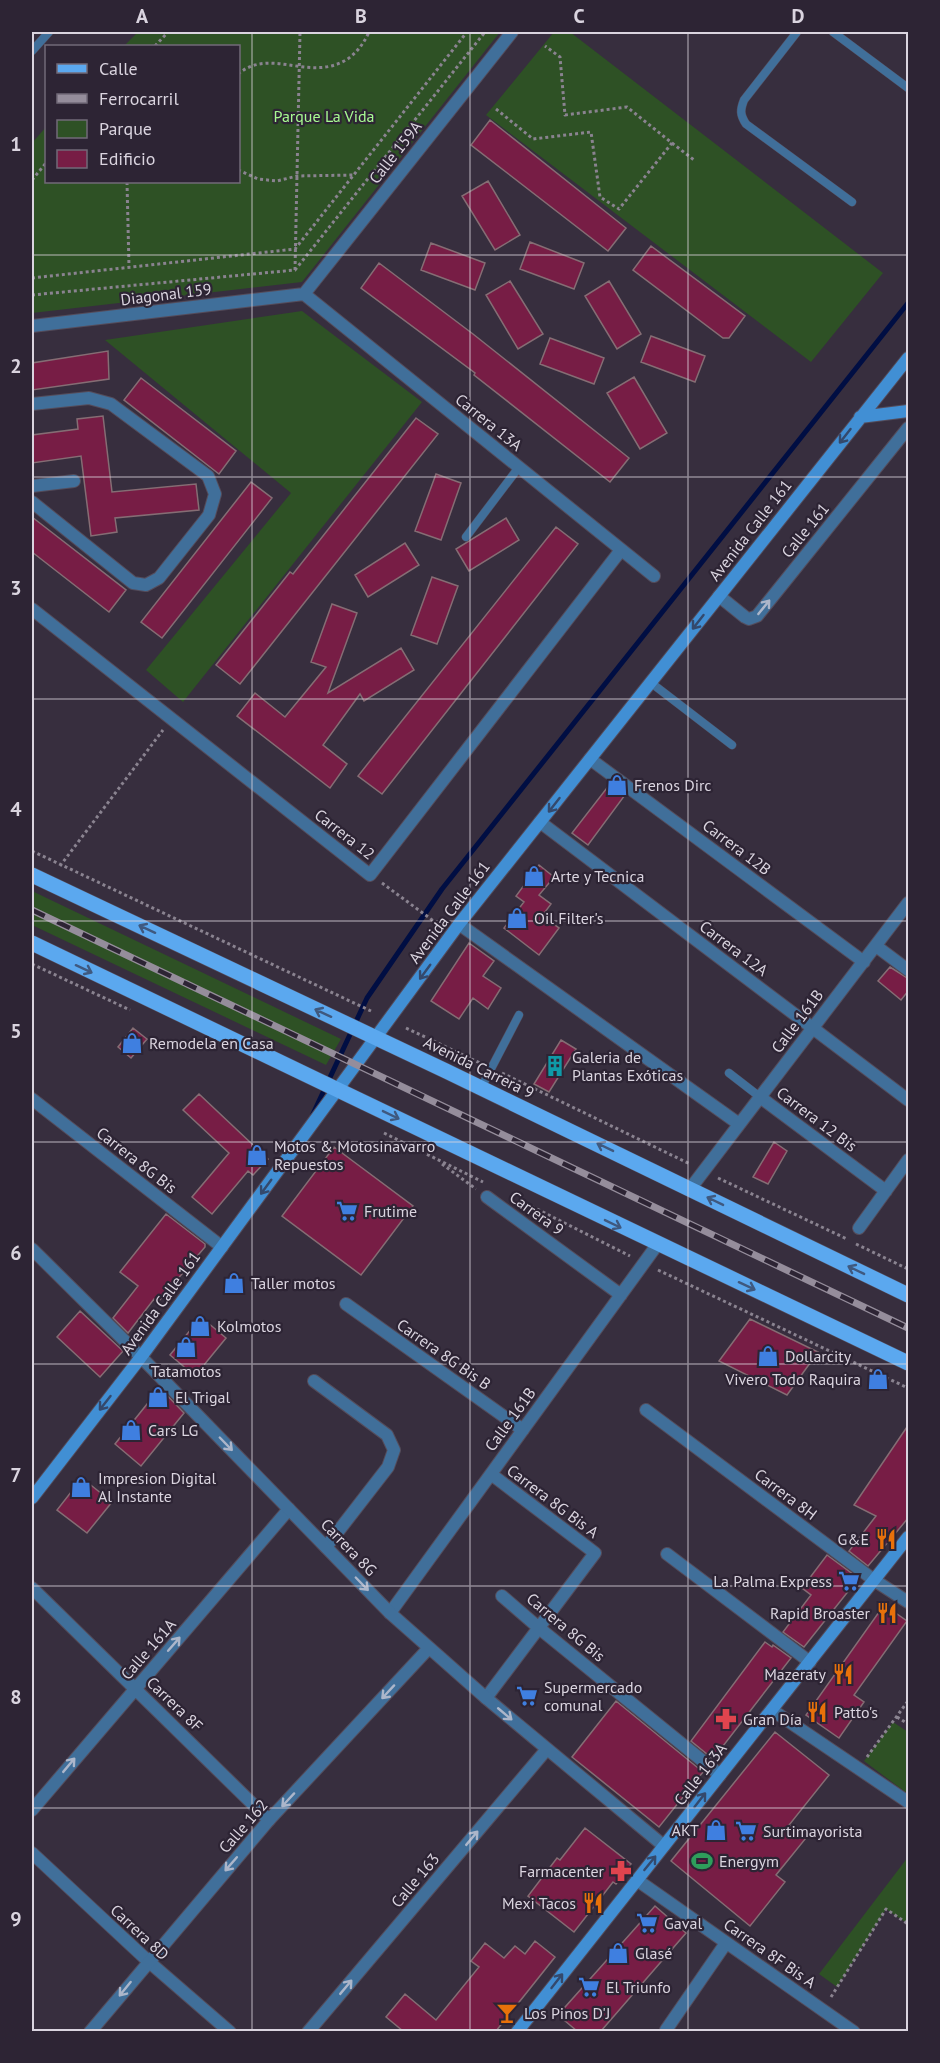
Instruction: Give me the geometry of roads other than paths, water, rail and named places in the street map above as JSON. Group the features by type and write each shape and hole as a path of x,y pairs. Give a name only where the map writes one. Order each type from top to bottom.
{"main road":[{"name":"Avenida Calle 161","path":"32,1498 141,1357 455,930 909,358"},
{"path":"860,417 909,411"},
{"name":"Avenida Carrera 9","path":"32,875 481,1088 909,1295"},
{"path":"32,944 338,1089 657,1245 909,1363"},
{"name":"Calle 163A","path":"522,2030 637,1880 909,1537"}],"street":[{"name":"Calle 159A","path":"304,294 512,32"},
{"name":"Diagonal 159","path":"32,326 304,294"},
{"name":"Carrera 13A","path":"304,294 654,576"},
{"path":"32,404 89,398 111,404 207,476 215,494 209,514 159,578 146,585 133,583 32,502"},
{"name":"Calle 161","path":"719,596 745,617 749,619 757,616 908,432"},
{"path":"32,486 74,481"},
{"name":"Carrera 12","path":"32,609 370,875 621,549"},
{"name":"Carrera 12B","path":"590,759 864,962"},
{"name":"Carrera 12A","path":"540,822 909,1100"},
{"name":"Calle 161B","path":"690,1189 909,903"},
{"path":"455,930 740,1124"},
{"path":"876,946 909,970"},
{"name":"Carrera 12 Bis","path":"760,1097 886,1191"},
{"name":"Carrera 8G Bis","path":"32,1099 222,1247"},
{"path":"859,1228 908,1160"},
{"name":"Carrera 9","path":"487,1190 621,1295"},
{"name":"Calle 161B","path":"390,1613 657,1245"},
{"name":"Carrera 8G","path":"32,1249 428,1649 664,1846"},
{"name":"Carrera 8G Bis B","path":"346,1304 523,1430"},
{"path":"315,1381 387,1435 394,1450 388,1467 326,1547"},
{"name":"Carrera 8H","path":"646,1410 874,1580 909,1602"},
{"name":"Carrera 8G Bis A","path":"491,1474 596,1553 539,1628"},
{"name":"Calle 161A","path":"32,1810 289,1509"},
{"path":"667,1554 810,1662"},
{"name":"Carrera 8F","path":"32,1588 269,1820"},
{"name":"Carrera 8G Bis","path":"502,1596 720,1775"},
{"path":"486,1698 539,1628"},
{"name":"Calle 162","path":"90,2031 269,1820 428,1649"},
{"path":"772,1710 909,1802"},
{"name":"Calle 163","path":"308,2031 547,1749"},
{"name":"Carrera 8D","path":"32,1853 148,1961 230,2031"},
{"name":"Carrera 8F Bis A","path":"637,1880 854,2031"},
{"path":"666,2030 726,1943"}],"lane":[{"path":"32,51 49,32"},
{"path":"797,32 744,100 740,109 742,117 746,124 852,202"},
{"path":"833,32 909,88"},
{"path":"465,537 519,467"},
{"path":"650,682 732,746"},
{"path":"481,1088 519,1015"},
{"name":"Carrera 12 Bis","path":"729,1073 760,1097"}],"waterway":[{"path":"313,1114 367,998 442,889 908,303"}],"railway":[{"path":"32,910 908,1328"}],"place":[{"name":"Frenos Dirc","path":"617,785"},
{"name":"Arte y Tecnica","path":"534,876"},
{"name":"Oil Filter's","path":"517,918"},
{"name":"Remodela en Casa","path":"132,1043"},
{"name":"Galeria de Plantas Exóticas","path":"555,1066"},
{"name":"Motos & Motosinavarro Repuestos","path":"257,1155"},
{"name":"Frutime","path":"347,1211"},
{"name":"Taller motos","path":"234,1283"},
{"name":"Kolmotos","path":"200,1326"},
{"name":"Tatamotos","path":"186,1347"},
{"name":"Dollarcity","path":"768,1356"},
{"name":"Vivero Todo Raquira","path":"878,1379"},
{"name":"El Trigal","path":"158,1397"},
{"name":"Cars LG","path":"131,1430"},
{"name":"Impresion Digital Al Instante","path":"81,1487"},
{"name":"G&E","path":"886,1539"},
{"name":"La Palma Express","path":"849,1581"},
{"name":"Rapid Broaster","path":"887,1613"},
{"name":"Mazeraty","path":"843,1674"},
{"name":"Supermercado comunal","path":"527,1696"},
{"name":"Patto's","path":"817,1712"},
{"name":"Gran Día","path":"726,1719"},
{"name":"AKT","path":"716,1830"},
{"name":"Surtimayorista","path":"746,1831"},
{"name":"Energym","path":"702,1861"},
{"name":"Farmacenter","path":"621,1871"},
{"name":"Mexi Tacos","path":"593,1903"},
{"name":"Gaval","path":"647,1923"},
{"name":"Glasé","path":"618,1953"},
{"name":"El Triunfo","path":"589,1987"},
{"name":"Los Pinos D'J","path":"507,2013"}],"park label":[{"name":"Parque La Vida","path":"324,116"}]}
